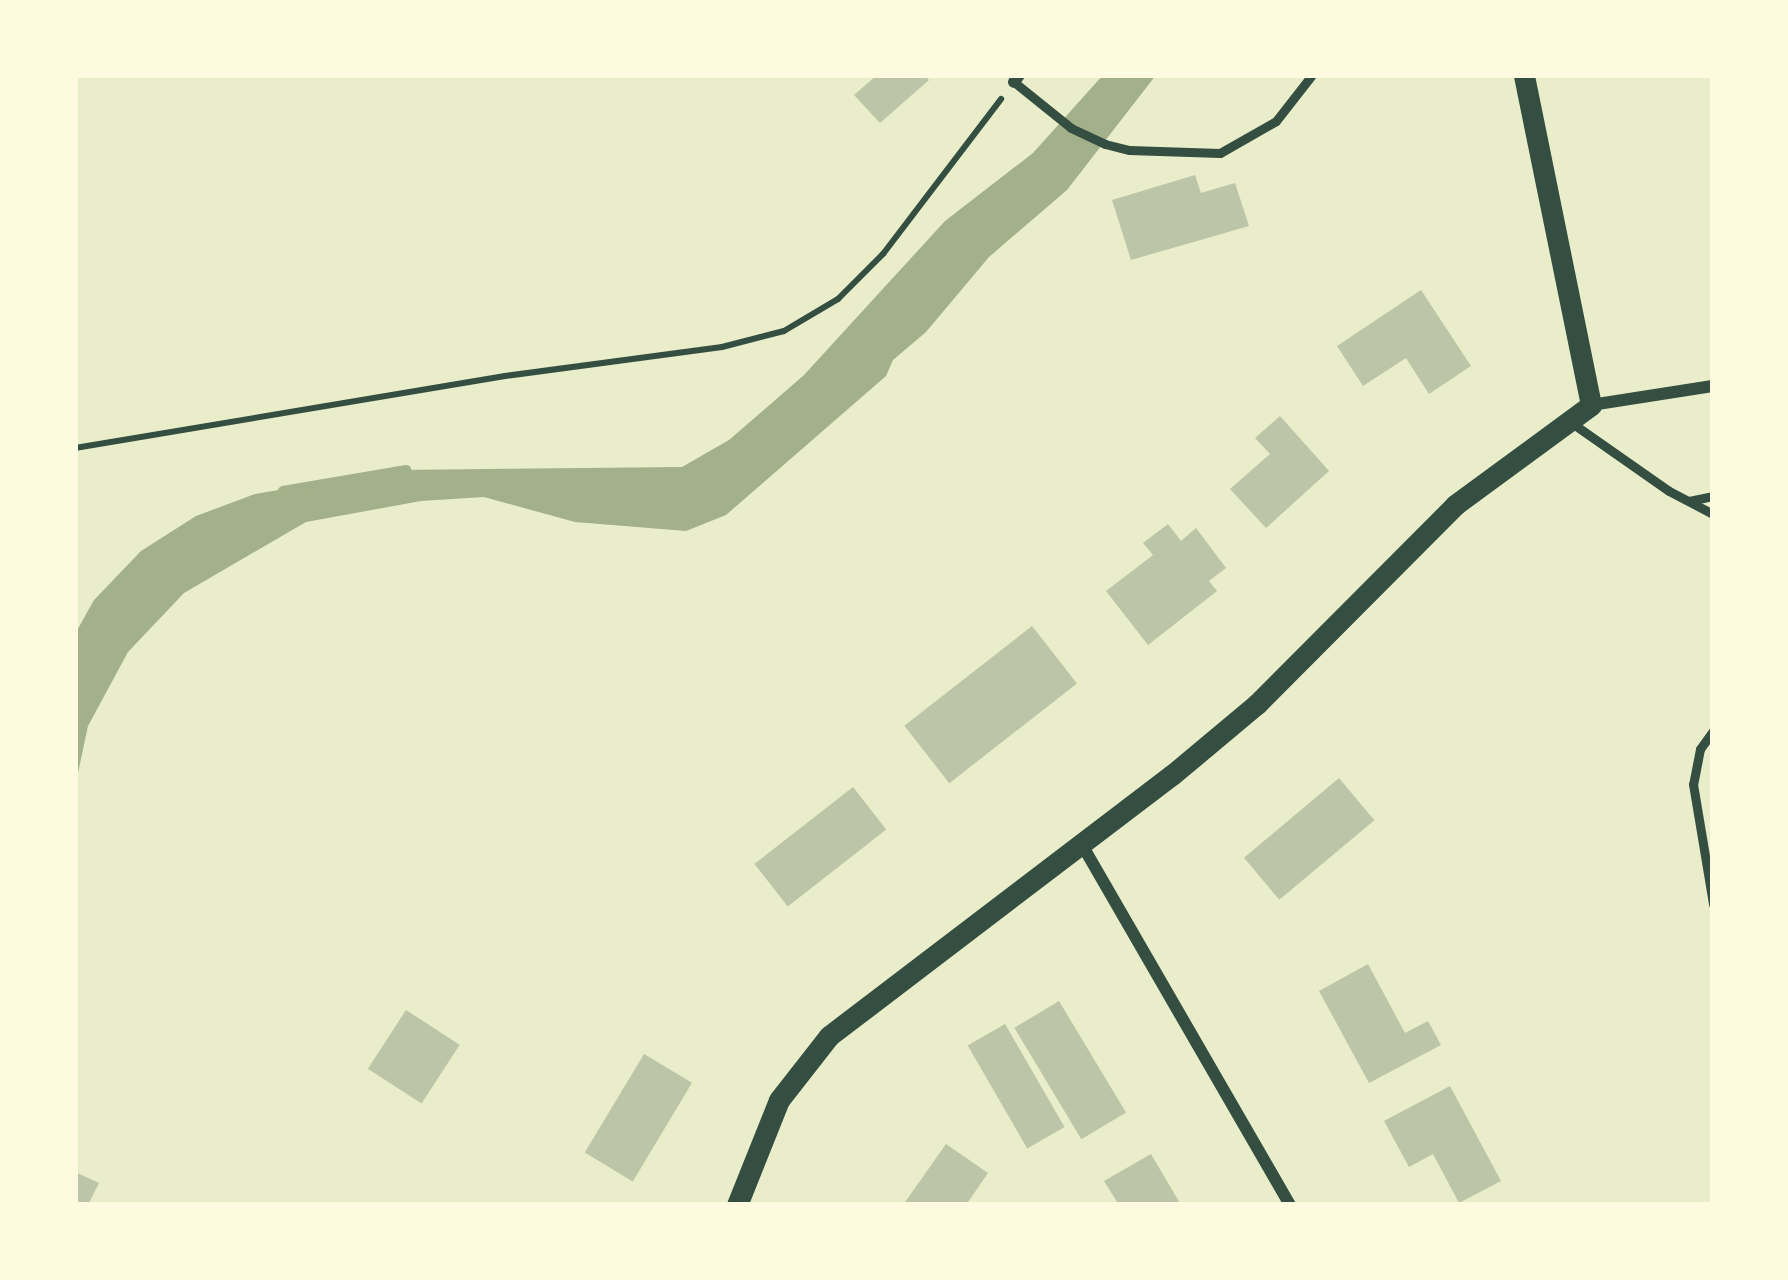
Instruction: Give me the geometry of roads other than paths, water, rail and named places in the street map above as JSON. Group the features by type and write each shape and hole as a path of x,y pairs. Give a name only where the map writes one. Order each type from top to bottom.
{"street":[{"path":"1524,75 1592,405"},
{"path":"737,1205 779,1100 829,1036 1257,704 1454,506 1592,405 1713,386"},
{"path":"1081,843 1290,1205"}],"lane":[{"path":"1016,78 1071,128 1105,144 1129,150 1220,152 1276,121 1312,75"},
{"path":"1569,421 1713,514"},
{"path":"1689,501 1713,496"},
{"path":"1713,731 1700,749 1693,784 1713,904"}],"waterway":[{"path":"283,491 406,470"}]}
